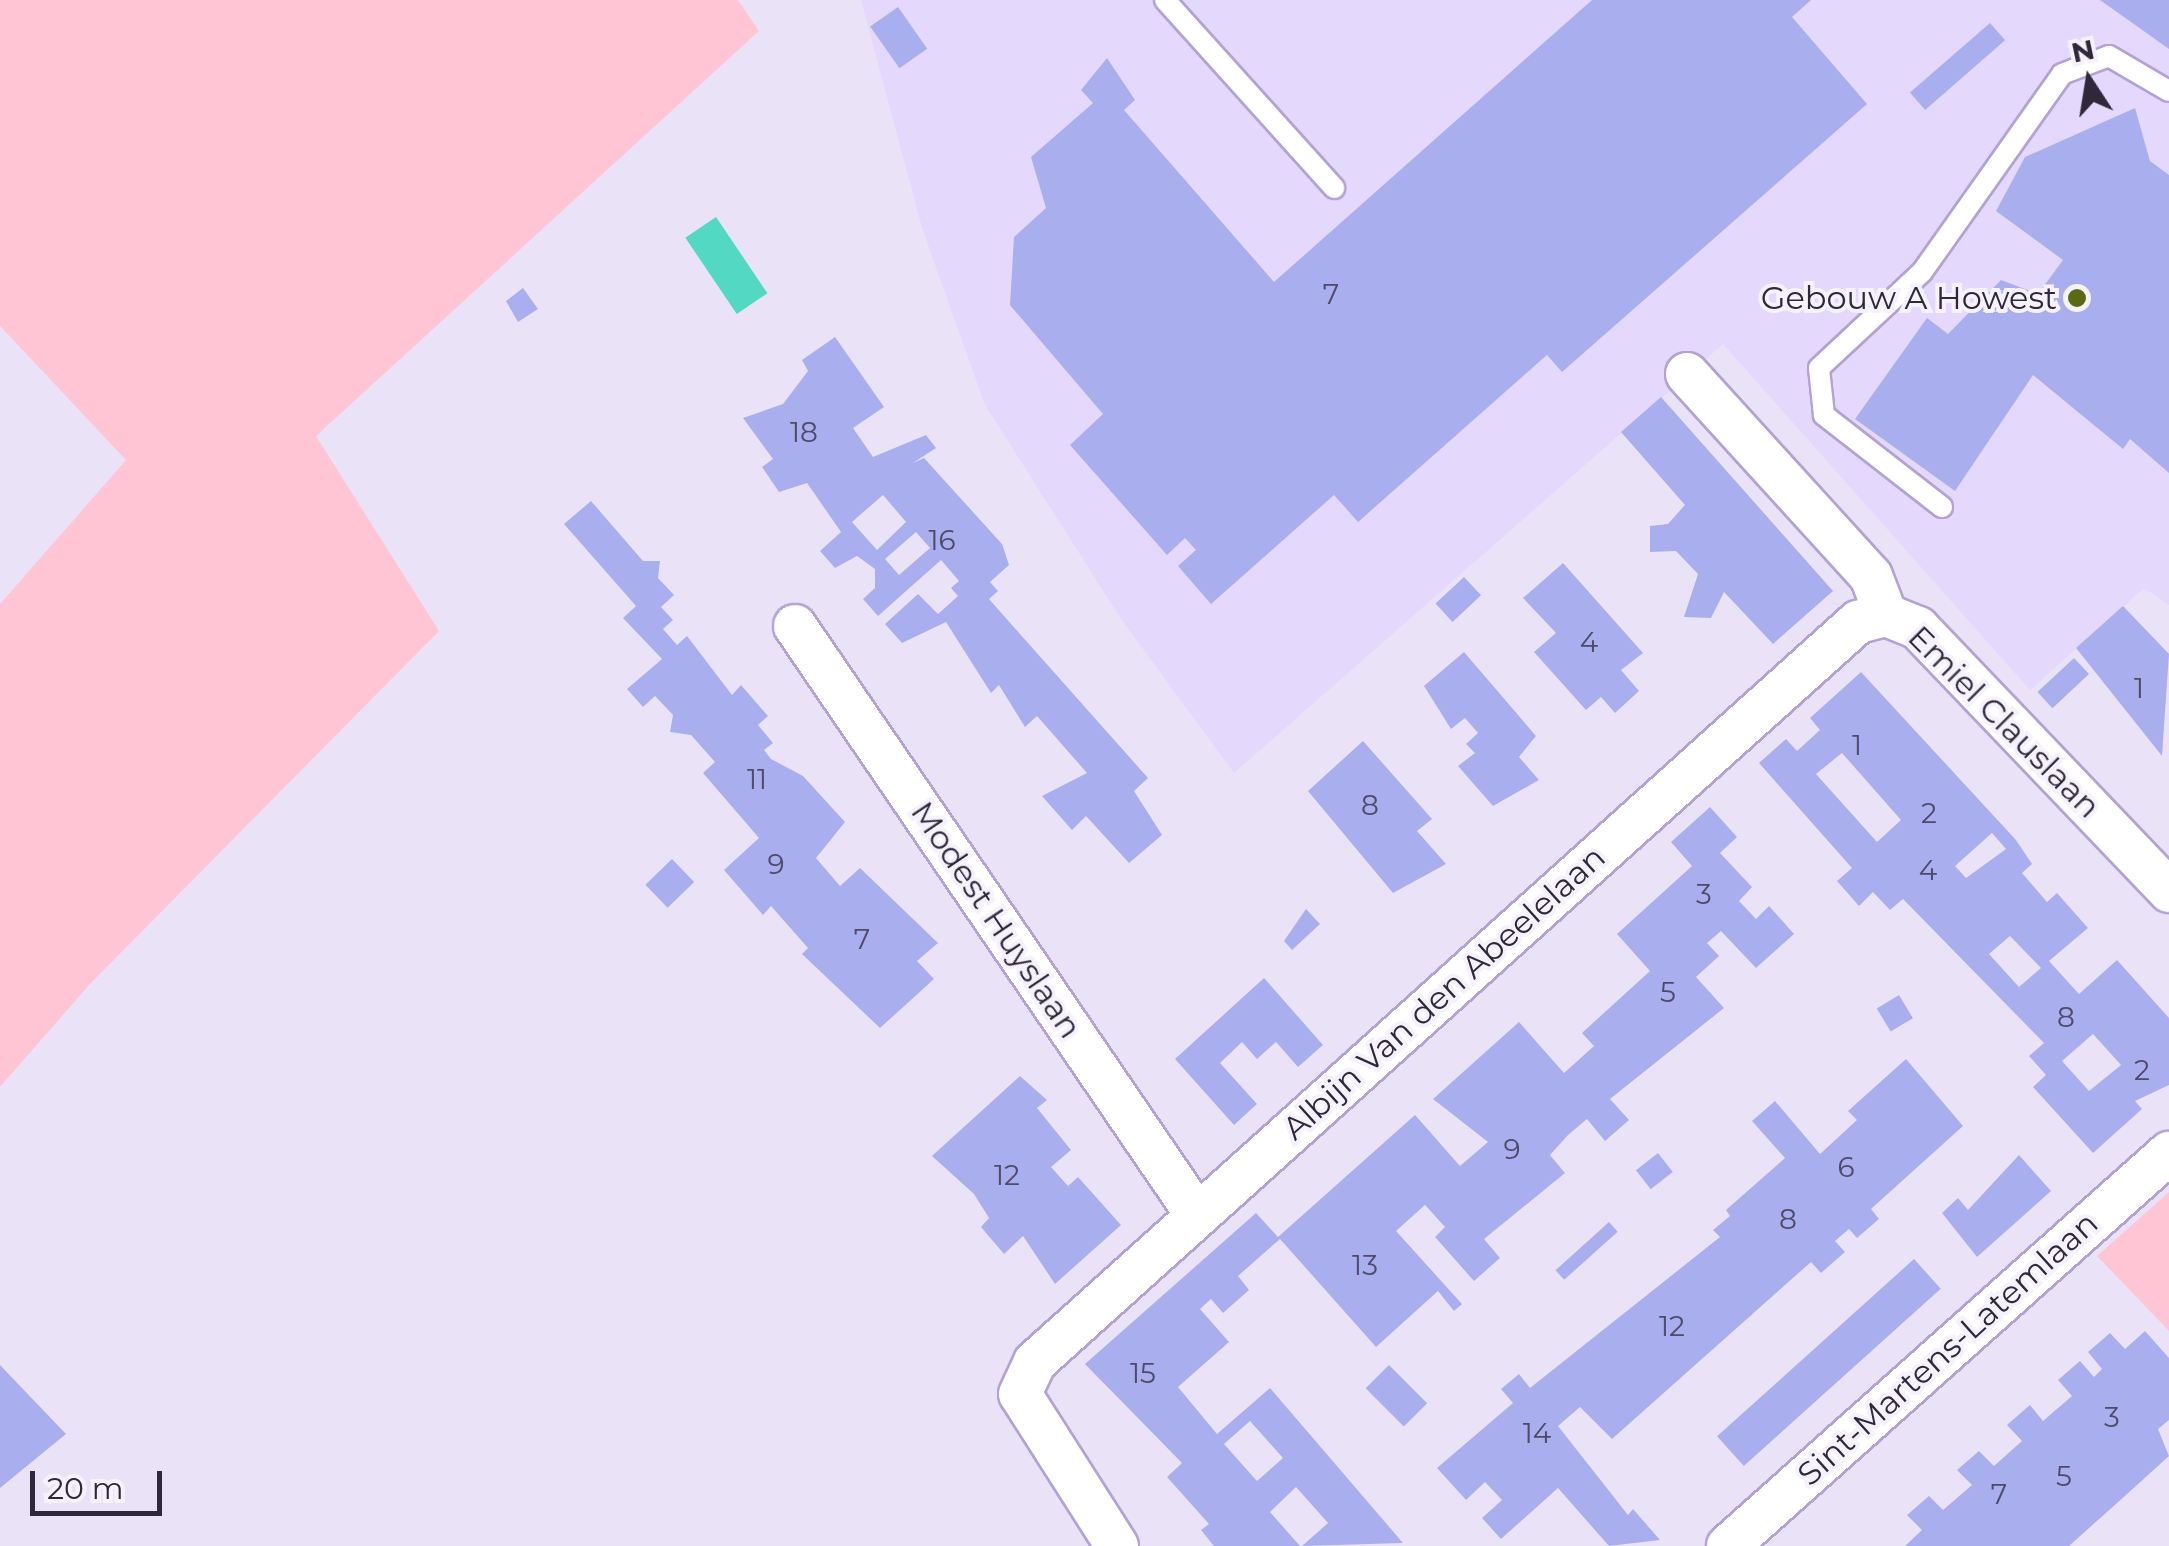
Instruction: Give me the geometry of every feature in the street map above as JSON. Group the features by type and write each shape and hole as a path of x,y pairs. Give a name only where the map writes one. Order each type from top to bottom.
{"street":[{"name":"Emiel Clauslaan","path":"1688,374 1871,576 1886,615 1918,628 2169,891"},
{"name":"Albijn Van den Abeelelaan","path":"1117,1546 1020,1394 1035,1362 1858,622 1886,615"},
{"name":"Modest Huyslaan","path":"794,626 1197,1215"},
{"name":"Sint-Martens-Latemlaan","path":"1728,1546 2169,1153"}],"lane":[{"path":"1166,0 1334,188"},
{"path":"1942,507 1831,423 1817,398 1819,368 1922,272 2062,74 2108,56 2169,91"}],"shaded area":[{"path":"0,0 738,0 759,31 316,436 439,631 90,984 0,1087 0,604 126,460 0,326"},
{"path":"861,0 2169,0 2169,605 2144,588 2030,690 1723,344 1234,773 1121,619 985,405 922,228"},
{"path":"716,217 767,293 737,314 685,238"},
{"path":"2169,1192 2169,1331 2097,1256"}],"building":[{"path":"1592,0 1811,0 1792,17 1867,104 1562,372 1547,355 1358,522 1334,495 1211,604 1178,566 1196,550 1185,538 1167,555 1070,445 1103,414 1010,305 1014,237 1046,208 1031,157 1093,103 1081,90 1107,58 1135,100 1124,110 1274,282"},
{"path":"2100,0 2169,0 2169,49"},
{"path":"898,7 927,49 899,68 870,27"},
{"path":"1990,23 2005,40 1925,110 1910,93"},
{"name":"Gebouw A Howest","path":"2135,108 2150,161 2169,175 2169,473 2130,439 2123,449 2033,375 1955,491 1855,419 1927,318 1948,334 2001,280 2038,294 2063,260 1996,211 2025,157"},
{"path":"523,288 538,309 518,322 506,301"},
{"path":"835,337 884,407 853,428 873,457 926,435 936,448 913,463 924,458 1002,544 1009,565 990,582 998,591 989,599 1148,778 1134,791 1162,835 1129,863 1086,816 1072,830 1042,796 1087,773 1037,716 1025,727 999,685 991,693 946,622 902,643 885,624 918,594 938,614 958,596 951,588 959,581 941,560 878,616 863,599 875,588 875,569 857,556 835,568 820,551 841,532 807,483 779,492 762,467 773,459 743,418 783,404 808,371 802,360","holes":["883,495 906,522 877,550 852,522","916,532 930,548 899,575 885,559"]},
{"path":"1661,397 1833,591 1773,644 1724,592 1711,618 1684,617 1698,574 1676,551 1650,552 1650,526 1668,524 1685,505 1621,432"},
{"path":"591,501 643,561 660,561 658,578 674,595 661,607 673,620 663,629 677,645 687,636 732,695 741,685 768,716 758,725 773,743 764,750 771,759 803,776 845,822 816,858 840,886 860,868 938,943 917,961 934,979 880,1028 802,954 808,948 771,906 763,915 724,870 759,838 703,773 715,762 691,735 670,732 673,715 655,696 643,707 627,689 662,659 623,618 636,606 564,524"},
{"path":"1563,563 1643,653 1621,670 1639,691 1615,713 1601,697 1586,710 1534,652 1556,633 1523,598"},
{"path":"1464,577 1481,595 1453,622 1435,604"},
{"path":"2123,606 2169,654 2162,756 2076,648"},
{"path":"1464,652 1536,736 1519,757 1539,780 1493,806 1458,766 1475,753 1466,744 1478,733 1465,718 1451,729 1424,686"},
{"path":"2074,658 2089,674 2052,708 2037,692"},
{"path":"1861,672 2016,840 2032,864 2022,873 2047,902 2057,893 2088,928 2049,961 2079,994 2117,960 2169,1018 2169,1085 2135,1101 2142,1109 2093,1153 2033,1087 2046,1075 2029,1056 2044,1043 1903,899 1890,910 1873,892 1859,906 1837,881 1852,868 1759,763 1786,739 1797,751 1820,730 1810,718","holes":["1842,753 1901,820 1877,842 1816,774","1992,833 2006,849 1966,878 1955,866","2010,936 2041,968 2019,987 1989,954","2093,1034 2121,1065 2089,1091 2062,1061"]},
{"path":"1363,741 1432,819 1417,831 1446,864 1393,893 1308,791"},
{"path":"1710,807 1737,837 1720,853 1752,887 1739,901 1756,919 1769,906 1794,934 1756,968 1721,931 1707,943 1719,956 1696,977 1724,1008 1610,1099 1629,1120 1605,1141 1587,1119 1568,1135 1550,1155 1565,1173 1484,1239 1500,1258 1474,1281 1435,1237 1445,1227 1425,1205 1396,1231 1462,1304 1454,1311 1438,1291 1376,1347 1280,1239 1238,1276 1249,1290 1223,1313 1211,1299 1200,1309 1229,1342 1178,1387 1217,1434 1270,1388 1403,1543 1302,1546 1328,1523 1296,1487 1270,1512 1300,1546 1214,1546 1201,1530 1209,1524 1167,1477 1182,1463 1085,1364 1256,1213 1278,1237 1415,1115 1460,1166 1488,1142 1433,1099 1519,1022 1564,1073 1594,1046 1582,1033 1650,971 1617,934 1692,866 1671,842","holes":["1250,1421 1283,1458 1257,1481 1224,1444"]},
{"path":"672,859 694,882 668,908 645,885"},
{"path":"1306,909 1320,924 1292,950 1284,941"},
{"path":"1264,978 1323,1045 1298,1067 1276,1042 1257,1059 1242,1042 1220,1063 1257,1104 1234,1125 1175,1059"},
{"path":"1899,995 1913,1018 1891,1032 1877,1008"},
{"path":"1906,1059 1963,1126 1871,1209 1879,1219 1857,1238 1849,1229 1835,1241 1845,1252 1821,1273 1811,1262 1612,1439 1580,1407 1558,1426 1628,1515 1633,1509 1660,1540 1609,1546 1558,1488 1501,1539 1482,1518 1502,1500 1485,1482 1466,1500 1437,1468 1513,1403 1501,1389 1519,1374 1530,1388 1720,1237 1713,1230 1730,1216 1726,1210 1785,1158 1752,1121 1775,1101 1820,1154 1857,1120 1848,1111"},
{"path":"1020,1076 1047,1100 1037,1108 1071,1150 1051,1167 1068,1186 1078,1177 1121,1225 1055,1284 1023,1236 1004,1254 981,1227 989,1218 974,1194 932,1156"},
{"path":"1658,1153 1673,1172 1651,1189 1636,1170"},
{"path":"2019,1155 2051,1191 1977,1257 1942,1213 1958,1198 1968,1210"},
{"path":"1609,1222 1618,1232 1564,1280 1555,1270"},
{"path":"1914,1259 1941,1289 1744,1466 1717,1436"},
{"path":"2145,1331 2169,1358 2169,1420 2158,1429 2169,1456 2126,1495 2069,1546 1905,1546 1922,1530 1907,1515 1929,1496 1943,1510 1972,1485 1957,1470 1979,1451 1994,1466 2022,1441 2007,1425 2030,1405 2043,1421 2072,1396 2058,1380 2080,1361 2094,1377 2102,1369 2088,1352 2110,1333 2125,1349"},
{"path":"0,1365 66,1434 0,1488"},
{"path":"1389,1365 1427,1403 1404,1427 1366,1388"}],"place":[{"name":"Gebouw A Howest","path":"2077,298"}]}
